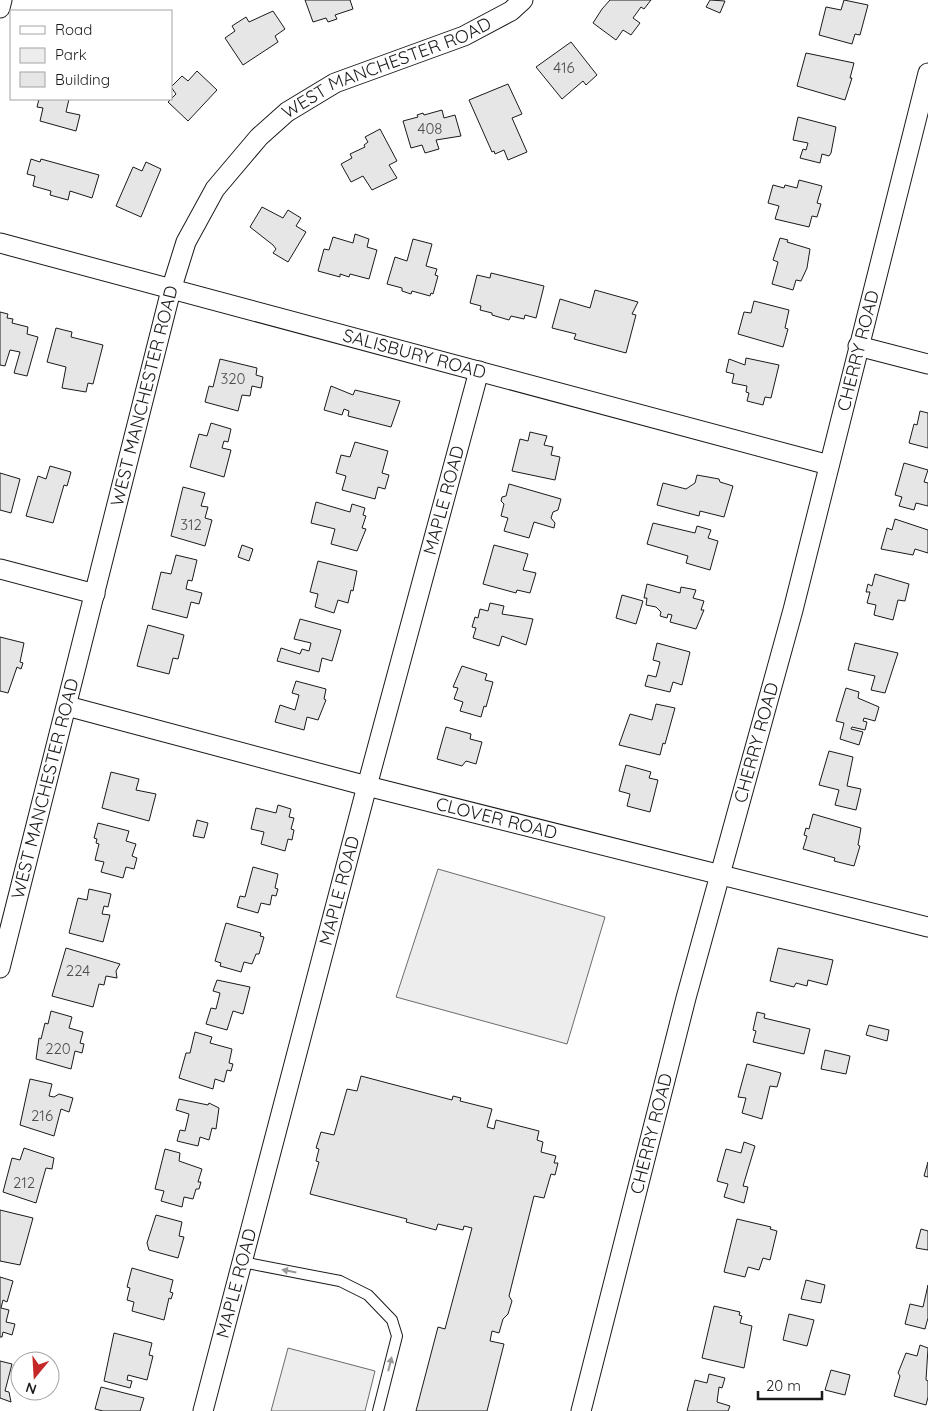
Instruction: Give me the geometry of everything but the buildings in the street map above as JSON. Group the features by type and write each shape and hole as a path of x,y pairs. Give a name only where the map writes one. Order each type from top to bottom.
{"street":[{"path":"0,8 2,0"},
{"name":"WEST MANCHESTER ROAD","path":"0,968 8,906 67,706 171,290 186,242 216,189 259,136 287,112 335,83 464,36 511,11 523,0"},
{"name":"CHERRY ROAD","path":"581,1411 684,1007 793,610 928,73"},
{"name":"SALISBURY ROAD","path":"0,242 171,290 829,465"},
{"path":"858,346 928,364"},
{"name":"MAPLE ROAD","path":"203,1411 367,786 479,371"},
{"path":"0,569 95,594"},
{"name":"CLOVER ROAD","path":"67,706 367,786 928,927"}],"lane":[{"path":"242,1262 340,1281 368,1295 392,1320 397,1336 378,1411"}],"green space":[{"path":"438,869 605,917 567,1044 396,997"},
{"path":"288,1348 375,1371 365,1411 271,1411"}]}
